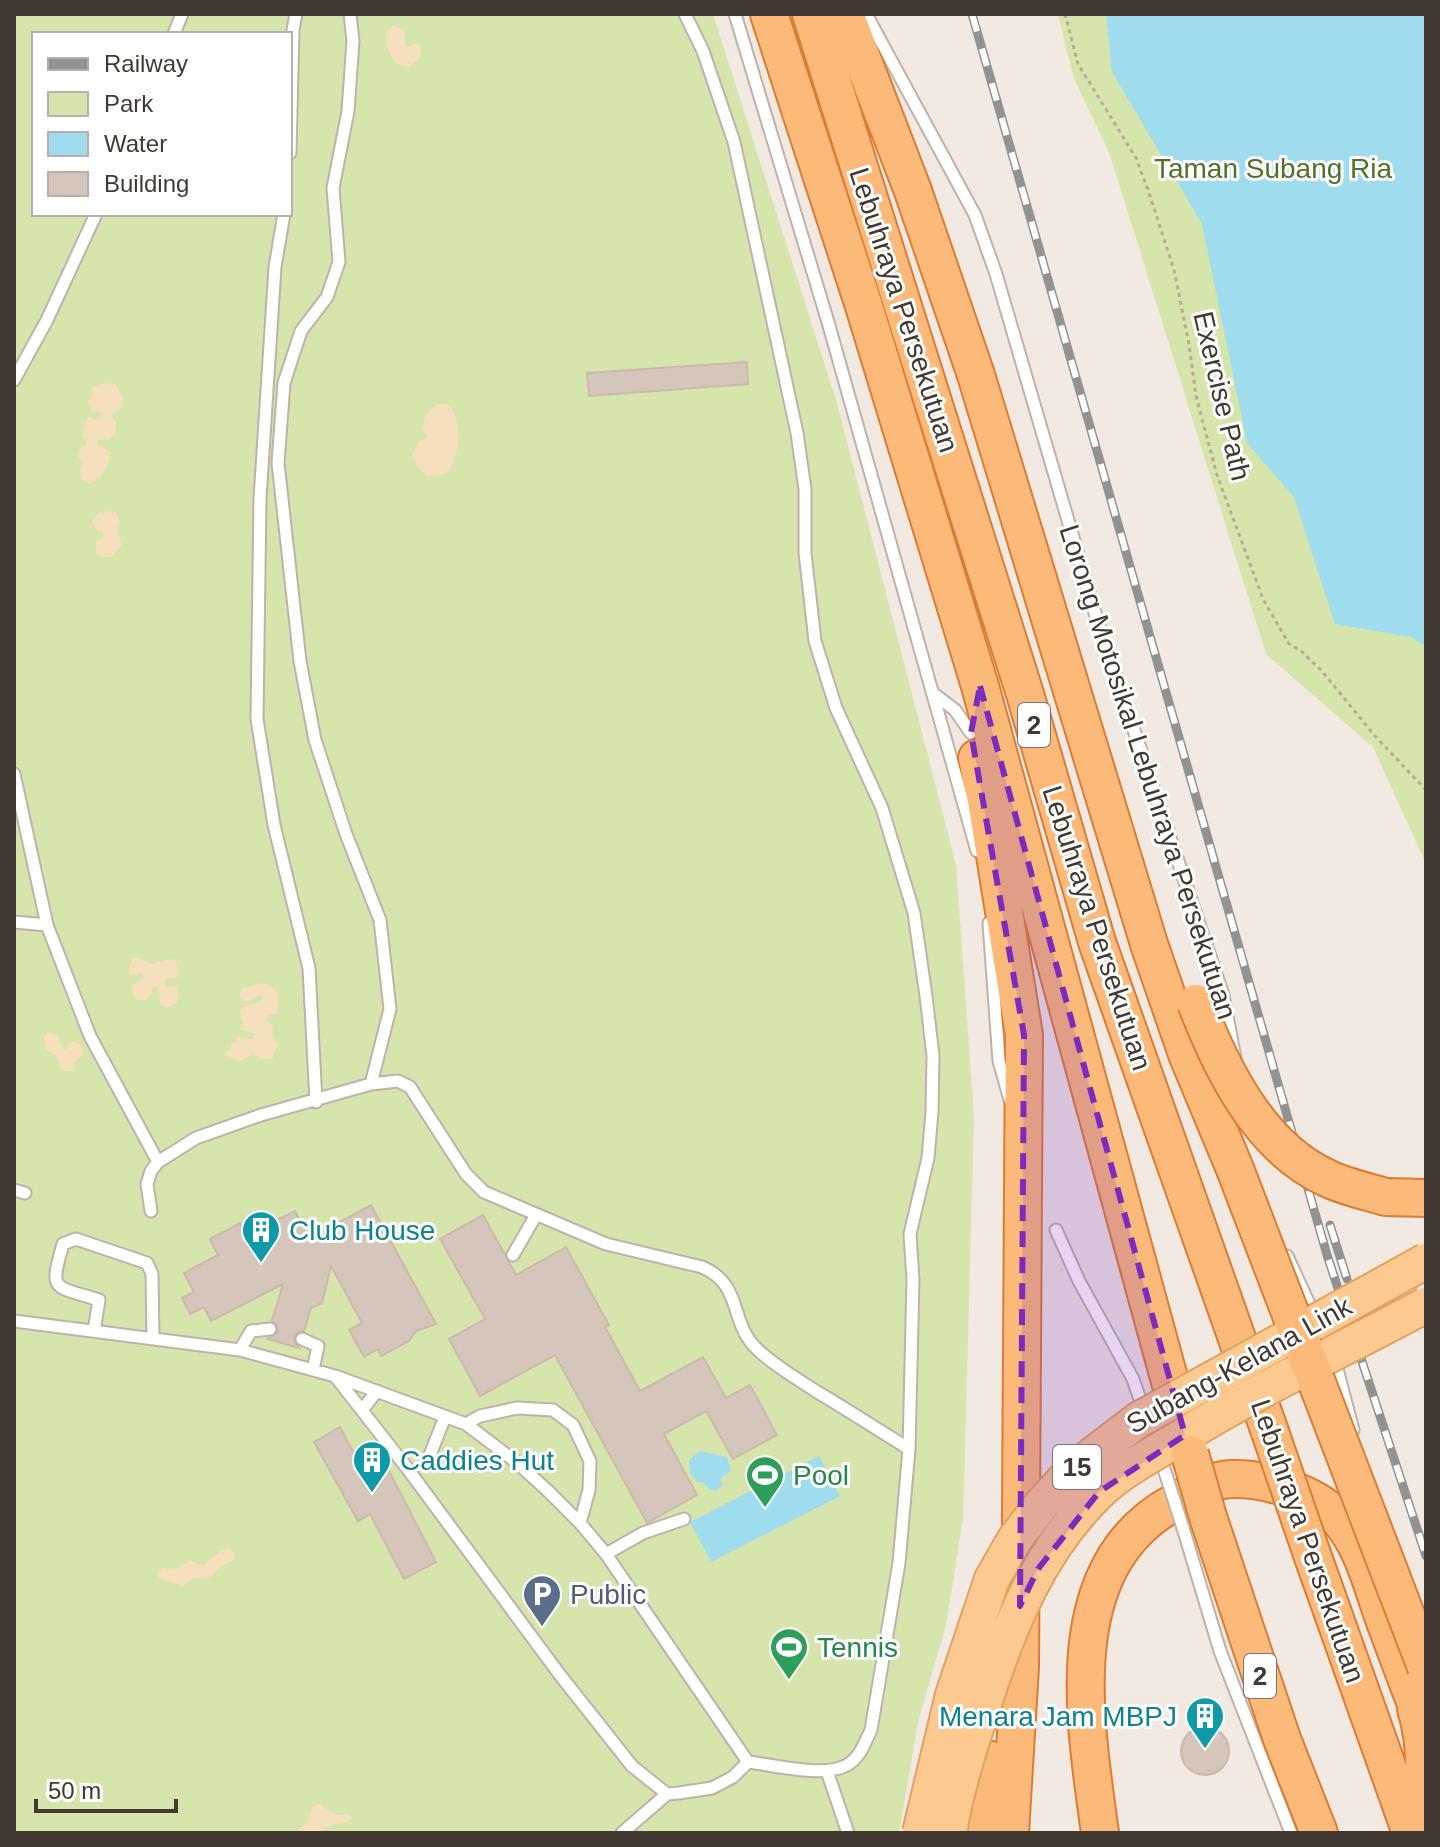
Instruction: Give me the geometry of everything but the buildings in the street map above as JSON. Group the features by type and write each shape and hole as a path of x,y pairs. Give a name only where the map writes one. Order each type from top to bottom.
{"highway":[{"name":"Lebuhraya Persekutuan","path":"769,14 869,321 980,686 1178,1465 1196,1523 1319,1833"},
{"name":"Lebuhraya Persekutuan","path":"811,14 1025,694 1097,942 1412,1833"},
{"path":"845,14 913,191 976,375 1149,944 1187,1054 1246,1174 1416,1672 1426,1729"},
{"path":"980,686 971,733 986,800 1024,1035 1020,1667 1010,1833"},
{"path":"1105,795 1138,838 1196,1003 1230,1081 1276,1140 1299,1162 1327,1178 1386,1197 1426,1198"},
{"path":"1100,1833 1090,1757 1084,1671 1091,1622 1104,1580 1121,1547 1155,1513 1216,1480 1246,1479 1306,1496 1336,1516 1358,1547 1380,1608 1416,1672 1425,1764 1422,1800 1412,1833"},
{"path":"985,1833 993,1743 1020,1667"},
{"path":"969,1833 975,1730"}],"main road":[{"name":"Subang-Kelana Link","path":"920,1833 953,1695 992,1579 1015,1539 1042,1504 1074,1469 1138,1420 1426,1261"},
{"name":"15","path":"949,1833 975,1730 1013,1621 1038,1569 1099,1492 1207,1421 1426,1305"}],"lane":[{"path":"292,71 296,14"},
{"path":"350,14 353,41 348,111 333,188 339,262 327,297 301,331 284,383 278,463 300,661 315,740 346,834 380,920 390,1009 371,1084"},
{"path":"14,1321 240,1350 335,1376 466,1424 516,1462 580,1523 606,1554 748,1762 827,1771 848,1765 862,1751 871,1730 899,1563 909,1449 913,1280 910,1234 928,1158 933,1056 914,913 882,808 836,708 815,641 805,553 805,489 797,433 734,142 703,51 685,14"},
{"path":"735,14 832,337 980,867"},
{"name":"Lorong Motosikal Lebuhraya Persekutuan","path":"865,14 885,78"},
{"name":"Lorong Motosikal Lebuhraya Persekutuan","path":"865,14 975,215 996,274 1098,623 1223,995 1235,1057 1233,1113"},
{"path":"893,104 906,143 913,191"},
{"path":"14,380 47,320 95,216"},
{"path":"284,216 275,267 260,498 257,719 274,825 309,968 316,1102"},
{"path":"934,694 955,710 971,733"},
{"path":"14,774 47,925 90,1036 158,1162"},
{"path":"988,911 999,1061 1018,1123"},
{"path":"14,922 47,925"},
{"path":"151,1211 148,1177 158,1162 196,1138 261,1115 316,1102 371,1084 398,1081 410,1087 466,1174 484,1192 606,1244 702,1267 715,1273 726,1281 741,1325 756,1349 786,1372 909,1449"},
{"path":"513,1255 536,1215"},
{"path":"1056,1230 1079,1281 1178,1465"},
{"path":"94,1331 99,1300 63,1288 56,1284 54,1277 63,1244 70,1240 76,1239 147,1263 152,1274 153,1337"},
{"path":"1281,1243 1337,1366 1357,1441"},
{"path":"240,1350 251,1331 270,1329"},
{"path":"302,1339 318,1346 313,1370"},
{"path":"335,1376 599,1725 632,1766 667,1794"},
{"path":"362,1410 377,1391"},
{"path":"466,1424 480,1416 517,1408 553,1410 573,1425 590,1461 589,1490 580,1523"},
{"path":"428,1460 445,1417"},
{"path":"606,1554 643,1533 684,1519"},
{"path":"1196,1523 1220,1651 1291,1833"},
{"path":"1380,1608 1424,1625"},
{"path":"622,1833 667,1794 712,1788 733,1777 748,1762"},
{"path":"827,1771 848,1833"}],"path":[{"name":"Exercise Path","path":"1065,14 1078,64 1136,158 1148,190 1174,270 1196,396 1217,475 1263,599 1289,644 1321,670 1375,736 1426,790"}],"highlighted area":[{"path":"980,686 1185,1435 1099,1492 1038,1569 1020,1606 1024,1035 971,733"}],"green space":[{"path":"14,14 713,14 837,403 956,865 974,1117 963,1519 946,1625 918,1722 899,1833 14,1833"},
{"name":"Taman Subang Ria","path":"1058,14 1426,14 1426,864 1373,747 1266,654 1109,152 1074,79"}],"sand":[{"path":"394,25 404,31 405,47 418,43 421,46 420,58 409,67 398,64 389,51 386,33"},
{"path":"105,383 116,384 123,398 120,410 111,415 116,423 115,435 109,440 98,440 98,445 111,452 106,467 98,479 89,484 81,479 79,472 84,463 78,457 79,449 86,445 87,440 81,435 88,417 99,420 101,412 90,410 88,401 93,395 91,388"},
{"path":"437,404 447,404 456,418 458,446 450,471 427,476 419,469 412,455 418,443 428,436 422,430 424,422"},
{"path":"115,512 120,522 117,528 122,545 111,558 96,555 96,542 104,536 103,531 97,530 92,522 98,513"},
{"path":"132,959 152,964 176,960 179,976 173,979 168,977 164,982 166,987 178,989 177,1002 168,1007 160,1005 158,987 153,986 152,993 144,1001 136,999 132,985 143,978 143,973 128,975"},
{"path":"261,983 272,986 278,995 277,1014 269,1015 267,1020 272,1025 273,1037 278,1044 272,1060 259,1058 254,1052 241,1061 226,1057 225,1052 231,1049 230,1044 237,1042 238,1037 252,1039 255,1034 240,1029 243,1024 240,1011 242,1007 260,1002 263,998 258,995 244,1001 240,997 241,989"},
{"path":"48,1032 59,1036 62,1049 74,1041 81,1045 84,1054 75,1062 73,1071 62,1071 56,1055 46,1050 44,1037"},
{"path":"229,1548 235,1553 234,1560 221,1566 210,1578 194,1578 182,1586 159,1578 157,1574 162,1568 176,1569 189,1561 204,1565"},
{"path":"319,1804 336,1815 349,1814 352,1819 326,1827 319,1833 295,1833 307,1822 313,1806"}],"water":[{"name":"Taman Subang Ria","path":"1106,14 1426,14 1426,646 1411,637 1335,624 1294,497 1247,443 1202,224 1112,72"},
{"path":"700,1451 727,1457 731,1471 721,1478 722,1486 716,1491 703,1482 697,1482 690,1473 689,1460"},
{"name":"Pool","path":"819,1456 840,1496 711,1562 690,1522"}],"railway":[{"path":"972,14 1327,1255 1426,1556"},
{"path":"1330,1225 1347,1279"}],"place":[{"name":"Club House","path":"261,1264"},
{"name":"Caddies Hut","path":"372,1494"},
{"name":"Pool","path":"765,1509"},
{"name":"Public","path":"542,1628"},
{"name":"Tennis","path":"789,1681"},
{"name":"Menara Jam MBPJ","path":"1205,1750"}]}
